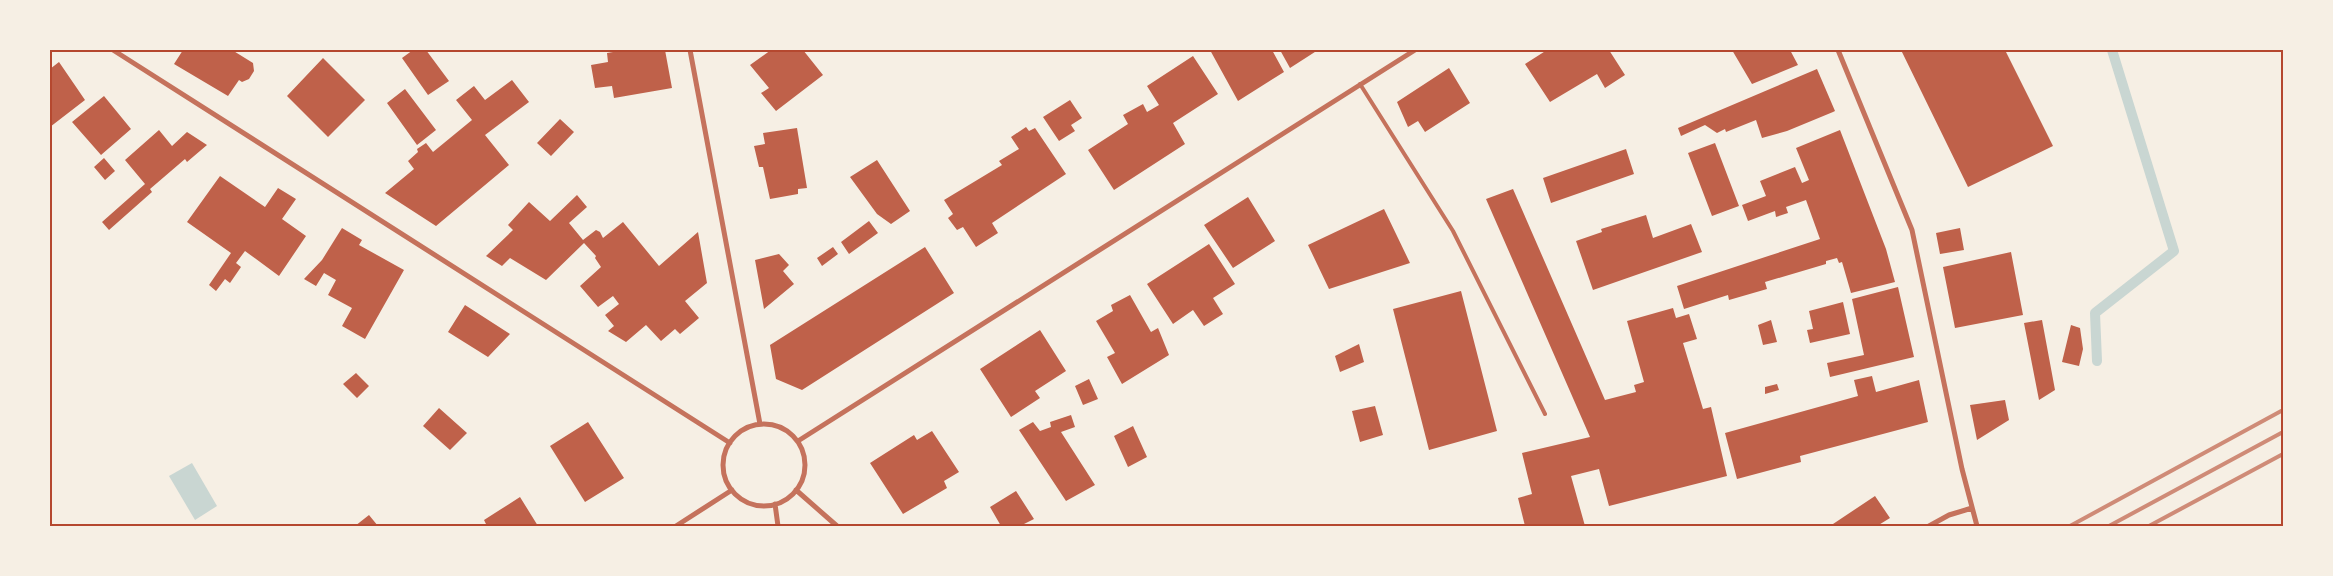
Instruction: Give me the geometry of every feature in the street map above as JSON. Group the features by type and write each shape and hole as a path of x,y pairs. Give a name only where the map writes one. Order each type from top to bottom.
{"street":[{"path":"113,50 730,443"},
{"path":"690,50 760,424"},
{"path":"798,441 1416,50"},
{"path":"1838,50 1912,230 1977,526"},
{"path":"760,424 771,424 782,428 798,441 804,453 806,466 803,479 787,499 774,504 752,504 732,490 726,479 725,455 730,443 748,427 760,424"},
{"path":"676,526 732,490"},
{"path":"796,490 837,526"},
{"path":"774,504 778,526"},
{"path":"1929,526 1949,515 1972,508"}],"lane":[{"path":"1360,84 1453,231 1545,414"}],"shaded area":[{"path":"192,463 217,506 195,520 169,476"}],"building":[{"path":"183,50 232,50 253,63 254,71 249,79 242,82 239,80 228,96 174,64"},
{"path":"413,50 426,50 449,81 428,95 402,58"},
{"path":"625,50 665,50 672,88 614,98 612,86 595,88 591,65 608,62 607,53"},
{"path":"771,50 803,50 823,75 776,111 761,93 769,88 750,65"},
{"path":"1210,50 1272,50 1284,72 1238,101"},
{"path":"1280,50 1318,50 1290,68"},
{"path":"1547,50 1609,50 1625,75 1605,88 1597,74 1550,102 1525,64"},
{"path":"1732,50 1790,50 1798,65 1752,84"},
{"path":"1901,50 2005,50 2053,146 1968,187"},
{"path":"1193,56 1218,94 1173,123 1185,144 1114,190 1088,150 1128,124 1123,115 1143,104 1147,112 1159,105 1147,86"},
{"path":"323,58 365,100 328,137 287,96"},
{"path":"59,62 85,100 50,127 50,69"},
{"path":"1449,68 1470,103 1425,132 1418,121 1408,127 1397,102"},
{"path":"1817,69 1835,111 1833,112 1787,131 1762,138 1756,120 1726,132 1725,129 1717,133 1705,125 1681,136 1678,128"},
{"path":"512,80 529,102 485,135 509,165 436,226 385,193 414,169 408,161 418,152 417,149 426,143 433,152 472,120 456,100 474,86 485,100"},
{"path":"405,89 436,130 417,145 387,103"},
{"path":"104,96 131,129 101,155 72,122"},
{"path":"1070,100 1082,118 1071,125 1075,131 1059,141 1043,117"},
{"path":"560,119 574,132 551,156 537,143"},
{"path":"1026,127 1029,131 1035,128 1066,174 992,223 998,233 976,247 963,227 957,230 948,218 953,214 944,200 1002,165 999,161 1019,149 1011,137"},
{"path":"797,128 807,188 798,189 798,194 770,199 763,167 759,167 754,146 765,144 763,133"},
{"path":"159,130 172,146 187,132 207,145 187,162 185,159 150,189 152,192 109,230 102,222 145,184 125,160"},
{"path":"1840,130 1886,249 1895,282 1851,293 1842,262 1839,263 1837,258 1826,261 1826,264 1765,282 1767,289 1729,300 1728,295 1684,309 1677,286 1820,239 1806,200 1786,207 1788,213 1776,217 1775,211 1748,221 1742,205 1766,196 1760,181 1795,167 1802,183 1809,180 1796,148"},
{"path":"1715,143 1739,206 1712,216 1688,153"},
{"path":"1626,149 1634,174 1551,203 1543,178"},
{"path":"104,158 115,171 105,180 94,167"},
{"path":"877,160 910,211 891,224 877,214 850,177"},
{"path":"220,176 265,207 278,188 296,199 282,219 306,236 279,276 245,251 236,263 241,267 230,283 225,279 216,291 209,285 231,253 187,222"},
{"path":"1513,189 1605,400 1636,392 1634,385 1644,382 1627,321 1673,308 1676,318 1689,314 1697,339 1683,343 1703,409 1711,407 1727,476 1609,506 1599,469 1571,476 1585,526 1525,526 1518,498 1532,494 1522,453 1590,437 1486,199"},
{"path":"577,195 587,207 569,223 583,240 596,230 600,232 603,238 623,222 659,266 698,232 707,283 685,301 699,318 680,334 675,329 661,341 646,325 626,342 608,331 614,326 605,315 619,304 613,296 598,307 580,286 601,267 595,258 596,256 584,243 546,280 510,258 502,266 486,256 513,230 508,225 529,202 550,221"},
{"path":"1248,197 1275,241 1233,268 1204,225"},
{"path":"1384,209 1410,263 1329,289 1308,245"},
{"path":"1646,215 1653,238 1691,224 1702,252 1593,290 1576,241 1602,232 1601,229"},
{"path":"869,221 878,233 849,254 841,242"},
{"path":"342,228 362,240 359,245 404,270 365,339 342,326 352,308 328,295 336,280 324,273 316,286 304,279 322,260"},
{"path":"1960,228 1964,250 1940,254 1936,233"},
{"path":"1209,244 1235,284 1213,298 1223,314 1204,326 1193,310 1173,324 1147,284"},
{"path":"833,247 838,254 822,266 817,258"},
{"path":"925,247 954,293 802,390 776,379 770,345"},
{"path":"2011,252 2023,315 1955,328 1943,267"},
{"path":"779,254 789,265 783,271 794,284 764,309 755,260"},
{"path":"1898,287 1914,357 1830,377 1827,363 1864,355 1852,299"},
{"path":"1461,291 1497,431 1429,450 1393,309"},
{"path":"1130,295 1151,332 1158,328 1169,355 1122,384 1107,357 1115,353 1096,321 1113,311 1111,305"},
{"path":"1843,302 1850,334 1810,343 1807,330 1813,329 1809,311"},
{"path":"465,305 510,334 488,357 448,332"},
{"path":"1771,320 1777,342 1763,345 1758,325"},
{"path":"2042,320 2055,390 2039,400 2024,323"},
{"path":"2071,325 2080,328 2083,349 2079,366 2062,362"},
{"path":"1040,330 1066,371 1035,391 1040,398 1011,417 980,369"},
{"path":"1359,344 1364,362 1340,372 1335,356"},
{"path":"356,373 369,386 357,398 343,384"},
{"path":"1872,376 1876,392 1919,380 1928,422 1800,456 1801,462 1737,479 1725,433 1858,396 1854,380"},
{"path":"1089,379 1098,399 1083,405 1075,386"},
{"path":"1777,384 1779,390 1765,394 1765,387"},
{"path":"2005,400 2009,420 1977,440 1970,405"},
{"path":"1375,406 1383,435 1360,442 1352,411"},
{"path":"439,408 467,433 450,450 423,426"},
{"path":"1071,415 1075,427 1061,432 1095,485 1066,501 1019,430 1033,422 1040,431 1051,427 1050,422"},
{"path":"588,422 624,478 585,502 550,446"},
{"path":"1133,426 1147,457 1128,467 1114,436"},
{"path":"932,431 959,472 944,481 947,488 903,514 870,463 914,435 917,440"},
{"path":"1016,491 1034,519 1020,526 1001,526 990,507"},
{"path":"1875,496 1890,518 1877,526 1830,526"},
{"path":"520,497 538,526 487,526 484,520"},
{"path":"369,515 378,526 355,526"}],"waterway":[{"path":"2097,361 2095,313 2174,251 2112,50"}],"railway":[{"path":"2070,526 2283,410"},
{"path":"2109,526 2283,432"},
{"path":"2149,526 2283,454"}]}
